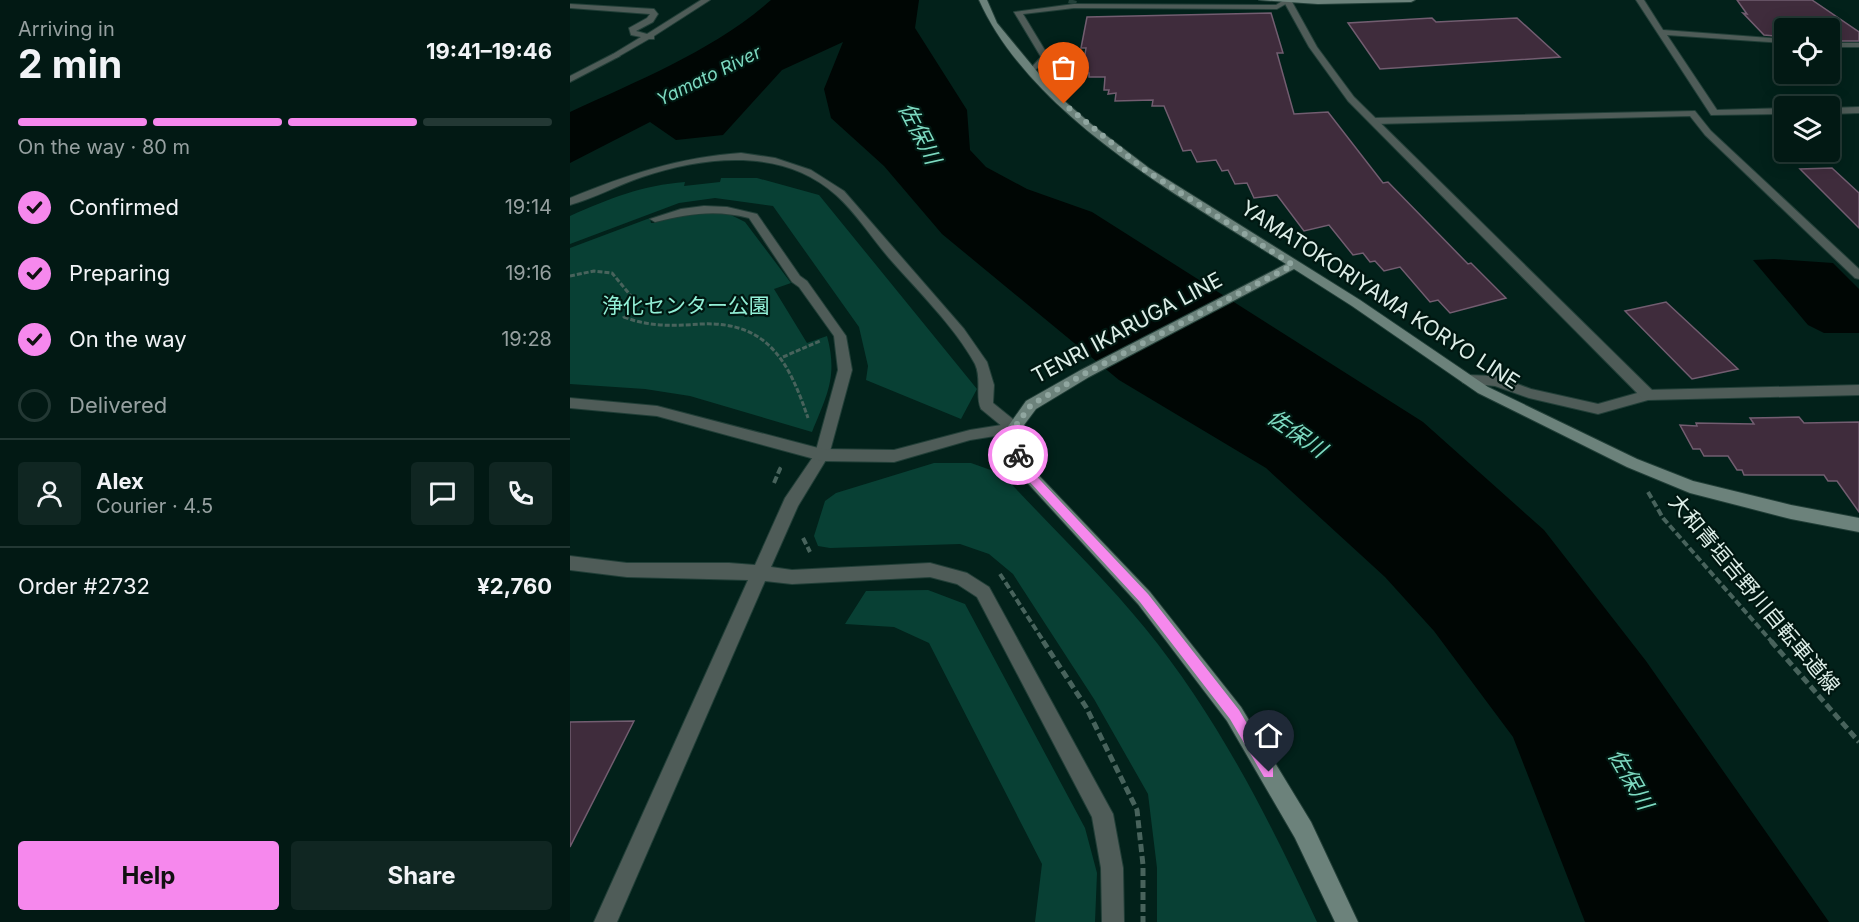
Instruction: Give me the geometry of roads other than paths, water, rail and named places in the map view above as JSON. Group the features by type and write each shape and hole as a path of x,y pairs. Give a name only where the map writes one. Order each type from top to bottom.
{"main road":[{"name":"YAMATOKORIYAMA KORYO LINE","path":"983,0 994,24 1032,71 1051,93 1088,126 1145,170 1356,303 1483,390 1632,463 1690,487 1791,512 1859,525"},
{"path":"1263,0 1411,0"},
{"name":"TENRI IKARUGA LINE","path":"1014,428 1031,405 1084,374 1293,265"},
{"path":"1014,428 1019,464 1144,598 1234,714 1303,830 1347,922"}],"street":[{"path":"570,79 651,37 706,0"},
{"path":"1032,71 1045,57 1018,12 1073,5 1277,7 1287,0 1313,47 1350,99 1648,395"},
{"path":"1640,0 1714,113 1774,111"},
{"path":"570,6 645,8 654,14 650,20 632,30 634,33 651,37"},
{"path":"1661,32 1774,40"},
{"path":"1840,45 1859,45"},
{"path":"570,73 616,56"},
{"path":"1840,111 1859,110"},
{"path":"1374,121 1692,113 1708,133 1859,275"},
{"path":"570,202 670,163 710,157 772,161 818,175 840,193 959,332 982,365 987,385 986,405 1014,428"},
{"path":"605,922 762,573 791,503 822,455 845,370 840,336 804,284 796,279 753,216 711,207 681,211 655,219"},
{"path":"1468,380 1496,381 1529,393 1598,409 1648,395 1859,390"},
{"path":"570,403 657,411 822,455 894,456 970,435 1014,428"},
{"path":"570,563 627,570 762,573 792,577 930,570 961,578 983,592 1102,814 1111,846 1114,885 1113,922"}],"water":[{"path":"771,0 919,0 915,28 967,110 970,150 986,167 1027,189 1092,212 1423,422 1544,530 1646,661 1829,922 1585,922 1513,737 1434,631 1385,577 1266,468 1119,380 942,234 884,166 831,118 824,89 843,42 782,70 723,135 676,140 650,122 570,163 570,112 675,63 725,35"},
{"path":"1753,260 1833,263 1859,289 1859,333 1824,333 1808,325"}],"tunnel":[{"path":"1072,4 1073,0"}],"water label":[{"name":"Yamato River","path":"709,76"},
{"name":"佐保川","path":"920,133"},
{"name":"佐保川","path":"1297,433"},
{"name":"佐保川","path":"1631,779"}],"park label":[{"name":"浄化センター公園","path":"686,306"}]}
